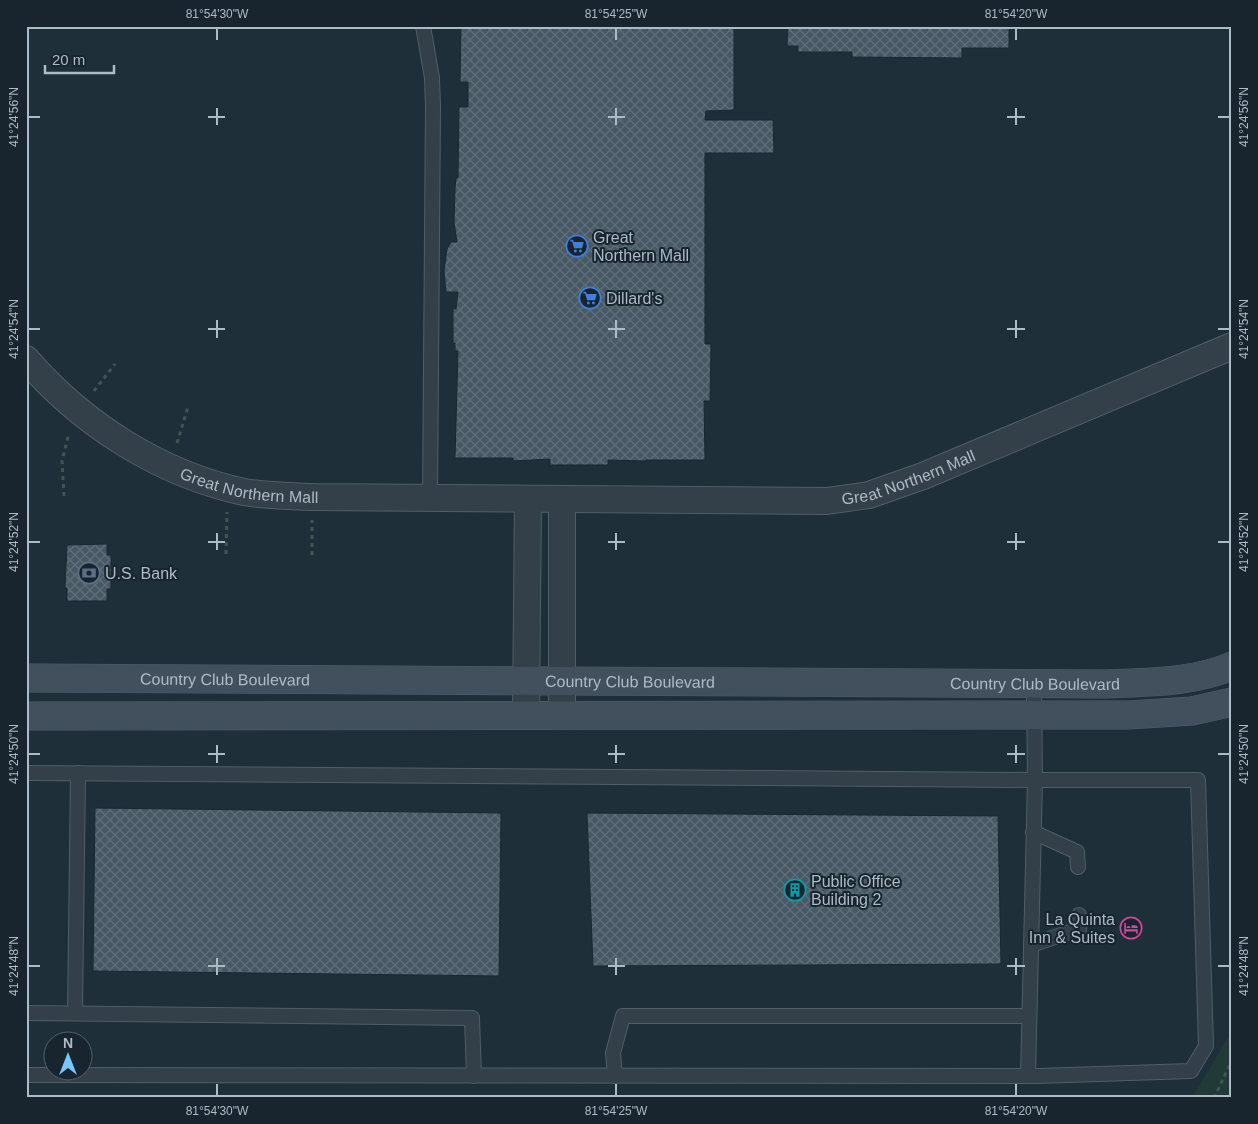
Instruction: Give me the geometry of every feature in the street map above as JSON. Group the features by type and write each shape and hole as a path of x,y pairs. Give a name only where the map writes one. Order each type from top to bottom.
{"street":[{"name":"Great Northern Mall","path":"29,371 113,436 170,466 228,487 259,494 312,497 827,501 856,498 923,476 1232,346"},
{"path":"526,715 528,499"},
{"path":"562,499 562,715"},
{"name":"Country Club Boulevard","path":"26,678 1105,684 1172,680 1220,671 1232,666"},
{"name":"Country Club Boulevard","path":"26,716 1128,715 1192,712 1232,702"}],"lane":[{"path":"423,26 432,78 430,498"},
{"path":"1028,1076 1035,780 1034,684"},
{"path":"26,773 1198,780 1206,1046 1191,1071 1028,1076 26,1075"},
{"path":"75,1013 78,773"},
{"path":"1033,832 1077,852 1078,868"},
{"path":"1031,946 1079,929 1079,915"},
{"path":"26,1013 472,1018 474,1076"},
{"path":"615,1076 613,1053 623,1016 1029,1016"}],"path":[{"path":"170,466 188,407"},
{"path":"226,554 228,487"},
{"path":"312,497 312,555"},
{"path":"1214,1098 1232,1060"}],"green space":[{"path":"1232,1031 1232,1098 1192,1098"}],"building":[{"name":"Great Northern Mall","path":"461,26 734,26 734,110 706,111 705,120 773,120 774,153 705,153 705,344 711,344 710,401 704,401 705,460 608,460 608,465 550,465 550,459 513,461 513,458 455,458 458,351 455,351 455,343 453,343 453,308 456,309 458,292 446,292 444,271 447,249 451,242 457,242 454,222 455,188 456,178 458,178 459,107 468,107 468,82 460,82"},
{"path":"788,26 1009,26 1009,48 962,48 962,58 852,57 852,52 798,52 798,46 787,46"},
{"path":"107,544 107,555 111,555 111,589 107,589 107,601 67,601 67,588 65,588 67,545"},
{"path":"95,808 501,813 499,976 93,971"},
{"name":"Public Office Building 2","path":"587,813 998,816 1001,964 593,966"}],"place":[{"name":"Great Northern Mall","path":"577,246"},
{"name":"Dillard's","path":"590,298"},
{"name":"U.S. Bank","path":"89,573"},
{"name":"Public Office Building 2","path":"795,890"},
{"name":"La Quinta Inn & Suites","path":"1131,928"}]}
